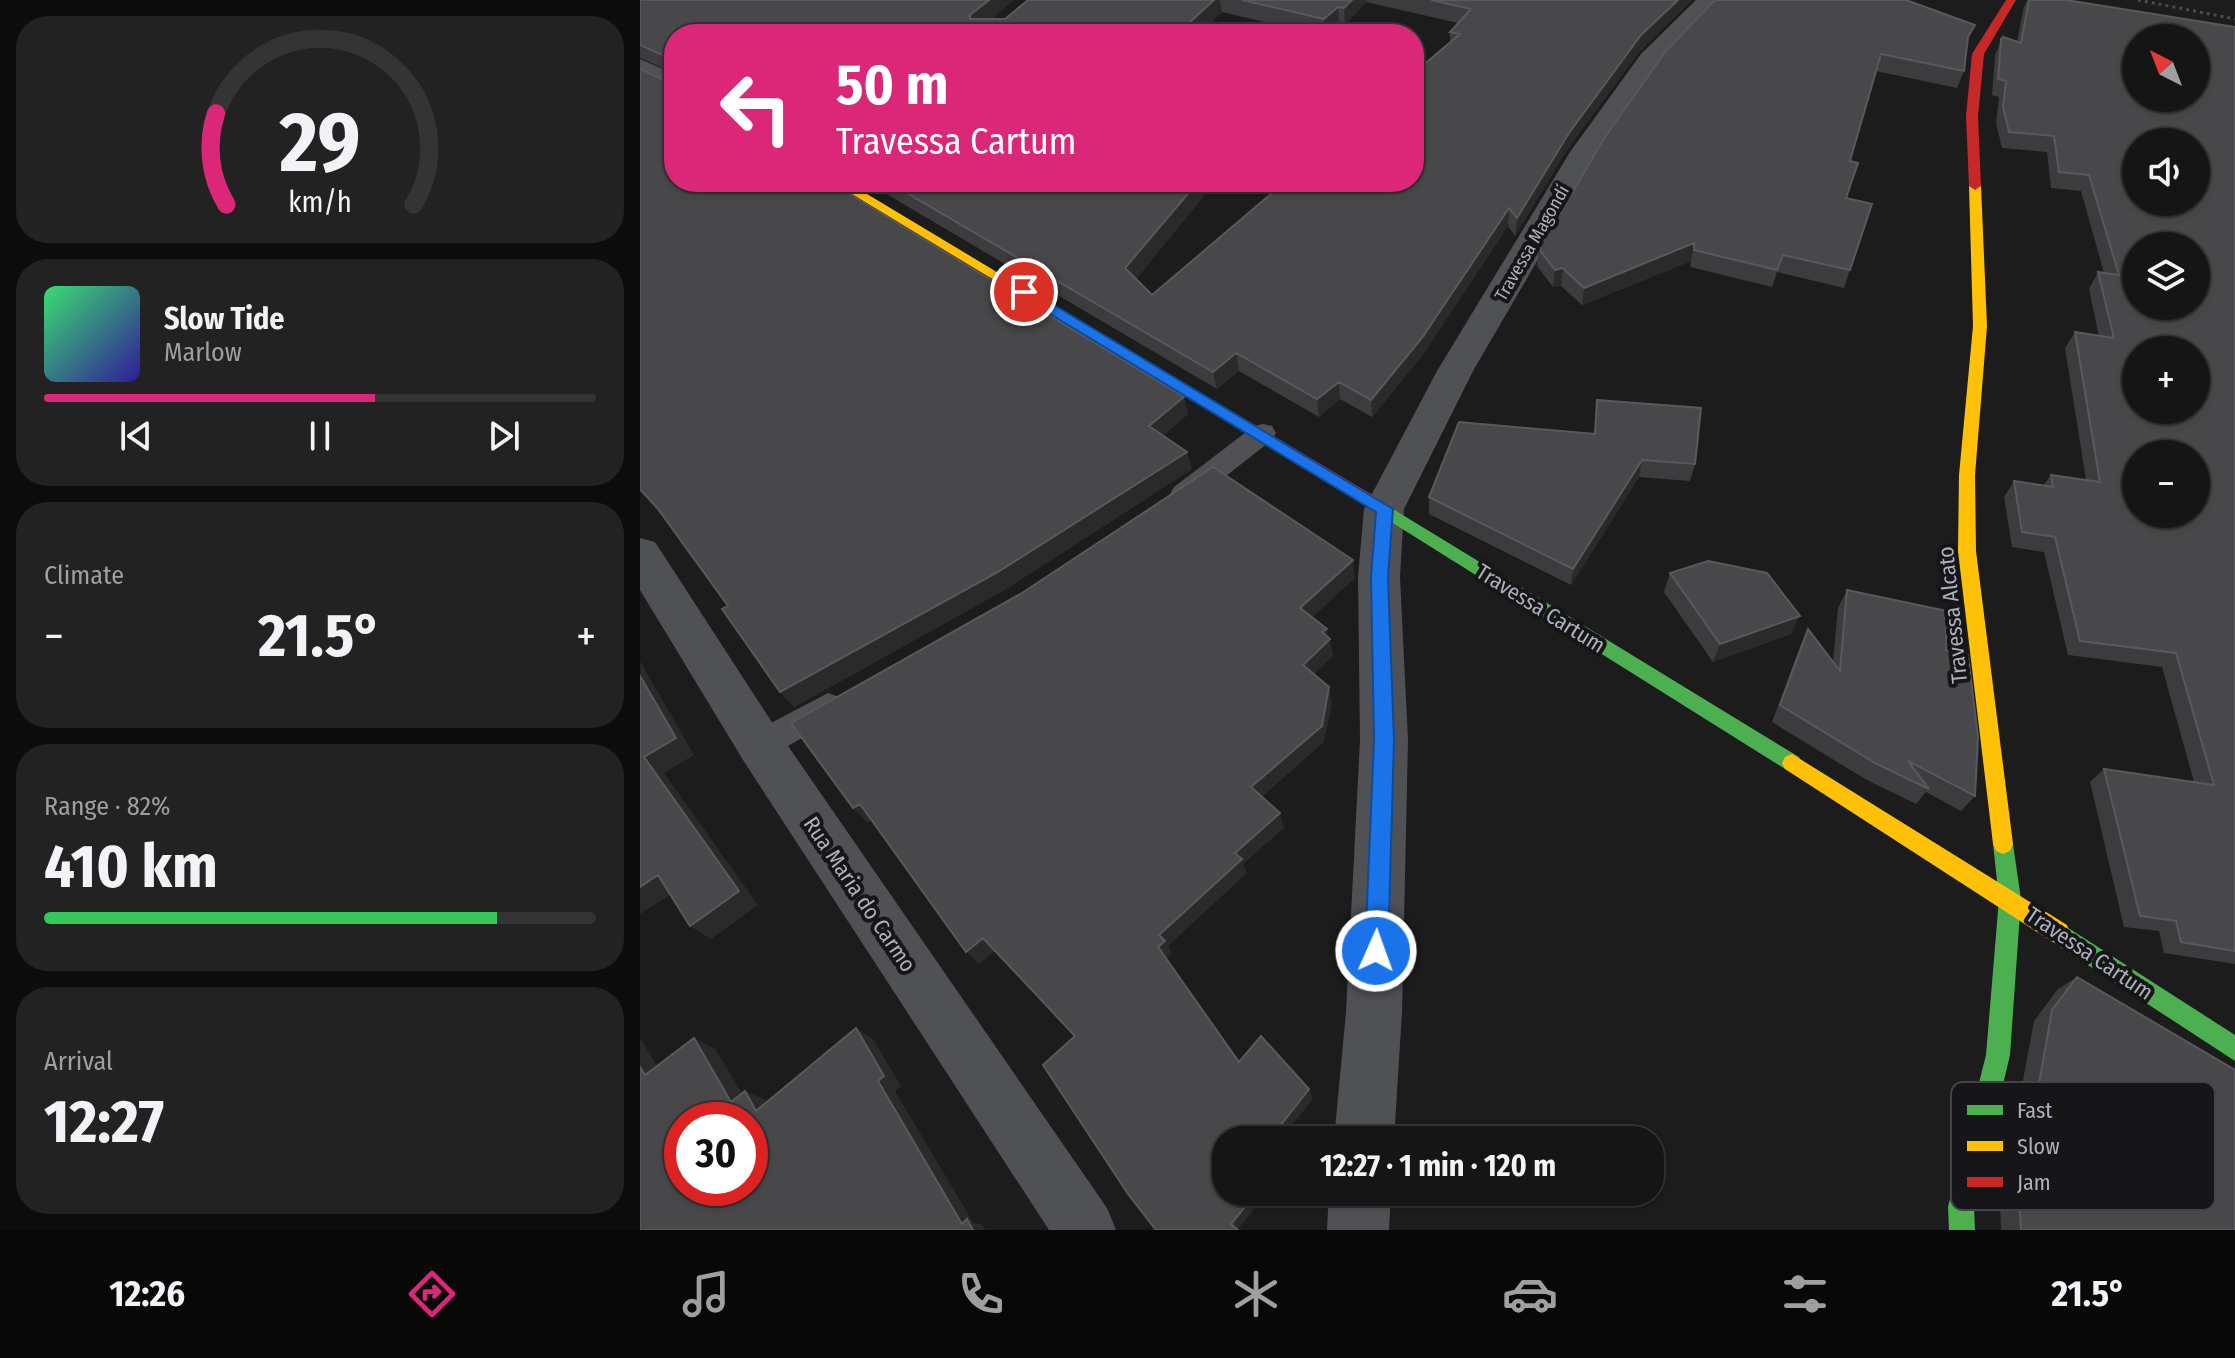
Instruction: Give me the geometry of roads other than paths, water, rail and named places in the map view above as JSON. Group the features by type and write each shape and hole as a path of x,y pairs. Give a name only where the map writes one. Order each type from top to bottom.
{"street":[{"name":"Travessa Magondi","path":"1384,509 1455,371 1585,152 1651,60 1711,0"},
{"name":"Travessa Alcato","path":"1991,1082 1998,1055 2010,899 1967,551 1967,475 1980,326 1972,116 1978,54 2011,0"},
{"path":"640,67 664,80"},
{"name":"Travessa Cartum","path":"855,192 1263,433 2010,899 2235,1049"},
{"path":"1365,1126 1374,1012 1384,740 1379,577 1384,509"},
{"name":"Rua Maria do Carmo","path":"640,554 760,745 1085,1230"},
{"path":"1358,1230 1359,1206"},
{"name":"Travessa Alcato","path":"1961,1210 1962,1230"}],"lane":[{"path":"1164,508 1263,433"},
{"path":"760,745 855,692"}]}
